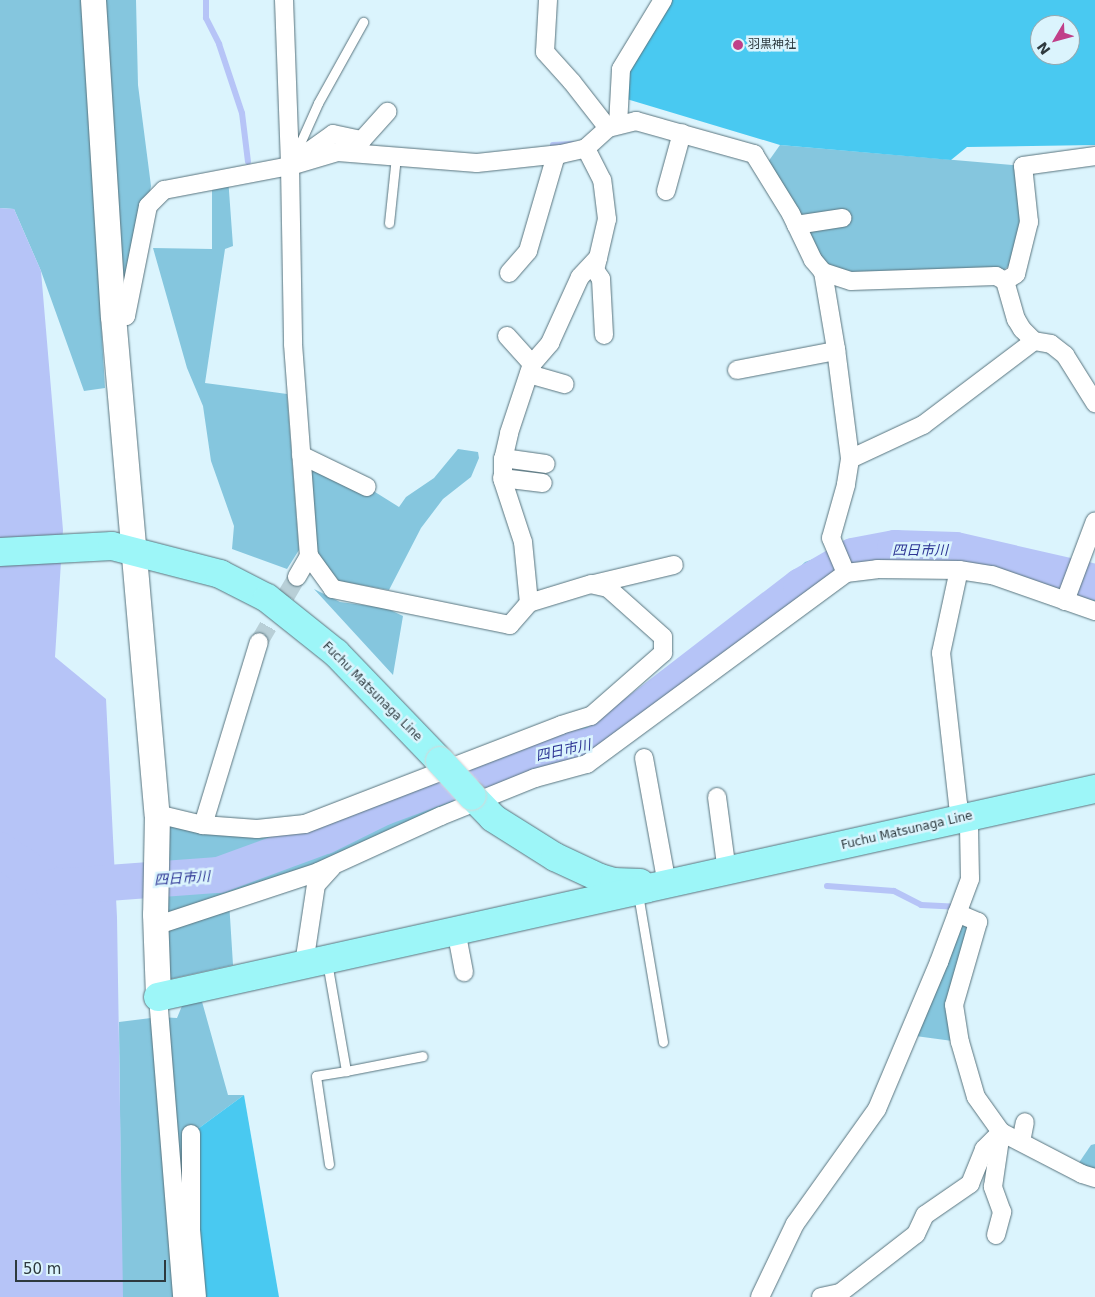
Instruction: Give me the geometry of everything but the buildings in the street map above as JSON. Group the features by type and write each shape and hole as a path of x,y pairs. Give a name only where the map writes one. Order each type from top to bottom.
{"main road":[{"name":"Fuchu Matsunaga Line","path":"0,552 123,548 220,574 267,598 336,653 501,823 555,857 600,878 614,882 667,883"},
{"name":"Fuchu Matsunaga Line","path":"158,998 1095,789"}],"street":[{"path":"93,0 113,316 123,548 157,814 155,920 158,998 182,1297"},
{"path":"284,0 290,166 293,344 309,556 333,590 510,625 529,603 591,584 674,565"},
{"path":"548,0 545,52 613,126"},
{"path":"613,126 621,69 663,0"},
{"path":"290,166 333,134 362,140 387,112"},
{"path":"113,316 126,316 148,206 164,190 290,166 338,152 477,163 556,154 586,148 613,126 636,121 754,154 796,225 812,260 823,272 851,281 996,276 1005,281 1016,320 1022,329 1034,340 1051,344 1065,356 1095,403"},
{"path":"666,191 682,134"},
{"path":"586,148 602,180 607,219 594,270 601,279 604,335"},
{"path":"509,273 528,251 542,230 556,154"},
{"path":"1005,281 1016,274 1029,222 1023,166 1095,156"},
{"path":"796,225 842,218"},
{"path":"529,603 523,542 502,478 503,458 530,369 550,343 580,278 598,258"},
{"path":"823,272 836,351 850,459 846,484 831,538 846,573"},
{"path":"507,336 530,369 565,384"},
{"path":"850,459 923,425 1034,340"},
{"path":"737,370 836,351"},
{"path":"301,455 367,487"},
{"path":"503,458 546,464"},
{"path":"502,478 543,483"},
{"path":"1072,586 1095,521"},
{"path":"297,577 309,556"},
{"path":"155,920 318,872 475,798 535,778 587,764 846,573 877,569 960,570 1072,586 1095,611"},
{"path":"760,1297 795,1224 877,1109 939,962 970,879 969,829 958,804 941,653 960,570"},
{"path":"157,814 203,825 257,829 305,824 561,725 591,716 663,653 663,637 608,588 591,584"},
{"path":"203,825 259,642"},
{"path":"644,758 667,883"},
{"path":"717,797 723,873"},
{"path":"315,962 316,885 335,864"},
{"path":"957,913 978,922 954,1005 960,1042 976,1097 1001,1132 1082,1174 1095,1178"},
{"path":"456,930 464,972"},
{"path":"1021,1142 1025,1122"},
{"path":"980,1190 986,1162 1001,1132"},
{"path":"996,1235 1002,1212 993,1187 1001,1132"},
{"path":"821,1297 840,1293 916,1234 925,1215 970,1184 984,1149 1001,1132"},
{"path":"191,1134 192,1230 197,1297"}],"lane":[{"path":"290,166 318,103 363,22"},
{"path":"390,222 396,156"},
{"path":"638,891 663,1042"},
{"path":"315,962 346,1071"},
{"path":"329,1164 316,1076 423,1056"}],"shaded area":[{"path":"0,0 82,0 105,388 84,391 41,271 14,209 0,208"},
{"path":"103,0 136,0 138,85 151,186 137,262 120,292"},
{"path":"665,0 1095,0 1095,145 967,147 951,160 780,145 620,97 621,69"},
{"path":"780,145 1023,166 1021,256 996,276 823,272 763,169"},
{"path":"228,177 233,246 225,249 205,383 287,394 299,550 287,569 232,549 234,526 211,461 203,406 187,368 153,248 212,249 212,180"},
{"path":"0,208 14,209 41,271 63,530 55,657 106,699 117,917 123,1297 0,1297"},
{"path":"458,449 478,452 479,458 471,477 443,499 421,528 389,590 339,581 315,552 303,460 367,487 399,507 406,497 434,478"},
{"path":"902,538 982,542 1047,560 1081,562 1095,569 1095,611 992,575 846,573 602,751 229,901 233,965 157,982 157,814 305,824 560,730 588,727 654,682 771,595 805,562 836,551"},
{"path":"314,589 340,602 386,608 403,616 393,675"},
{"path":"957,913 978,922 955,1002 960,1042 908,1035"},
{"path":"201,998 228,1095 244,1095 191,1134 197,1297 122,1297 119,1022 159,1017 177,1018 184,1001"},
{"path":"244,1095 279,1297 197,1297 191,1134"},
{"path":"1095,1144 1095,1174 1074,1170 1091,1145"}],"waterway":[{"path":"206,0 206,18 219,44 242,113 248,162"},
{"path":"553,145 572,144"},
{"name":"四日市川","path":"0,850 54,887 219,875 325,836 384,807 493,767 555,749 593,746 801,586 853,556 895,548 956,550 1095,582"},
{"path":"827,886 894,891 921,905 956,907"}],"tunnel":[{"path":"259,642 297,577"}],"place":[{"name":"羽黒神社","path":"738,45"}]}
